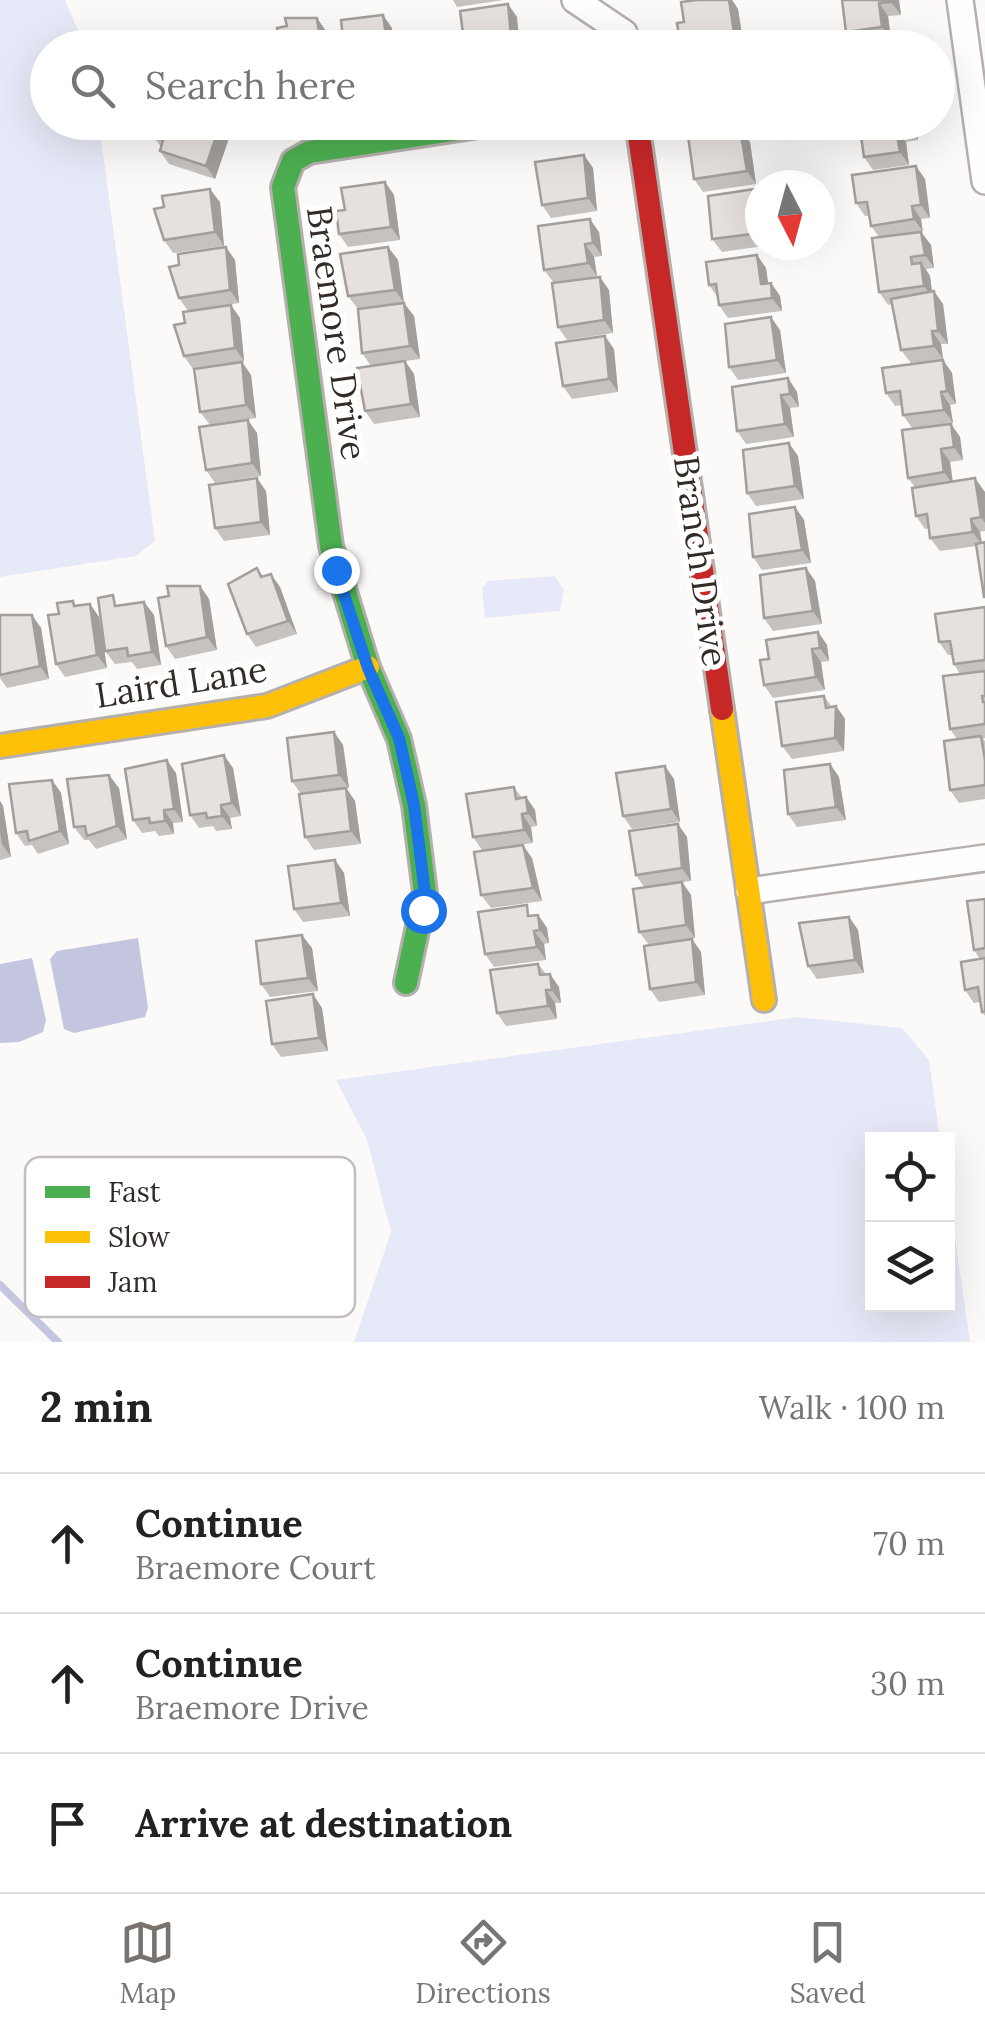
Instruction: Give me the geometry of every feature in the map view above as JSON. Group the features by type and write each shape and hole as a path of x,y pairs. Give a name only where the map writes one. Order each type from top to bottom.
{"street":[{"path":"576,0 613,30"},
{"path":"620,0 624,30"},
{"path":"960,0 985,181"},
{"name":"Braemore Drive","path":"387,140 309,152 294,161 282,187 331,546 368,668 399,738 416,823 425,893 406,983"},
{"name":"Branch Drive","path":"640,140 764,1000"},
{"name":"Laird Lane","path":"0,746 267,706 368,668"},
{"path":"749,891 985,858"}],"shaded area":[{"path":"0,0 65,0 78,30 30,30 30,140 101,140 155,541 136,556 0,577"},
{"path":"555,576 564,590 560,611 485,618 482,589 488,581"},
{"path":"798,1017 902,1028 929,1060 939,1132 865,1132 865,1312 955,1312 955,1237 970,1342 354,1342 391,1232 367,1140 336,1080"}],"water":[{"path":"138,938 148,1008 145,1017 74,1033 64,1029 50,959 57,951"},
{"path":"32,958 46,1020 43,1032 19,1042 0,1043 0,964"}],"building":[{"path":"729,0 734,30 678,30 677,23 684,22 681,2"},
{"path":"842,0 891,0 879,3 882,27 846,30"},
{"path":"508,4 510,30 463,30 460,11"},
{"path":"383,15 385,30 342,30 341,20"},
{"path":"285,18 317,18 319,30 277,30 287,26"},
{"path":"163,140 215,140 206,166 160,151"},
{"path":"689,140 742,140 745,171 694,179"},
{"path":"862,140 898,140 900,152 864,157"},
{"path":"584,155 588,198 542,205 535,162"},
{"path":"916,166 921,205 912,206 914,219 871,226 867,202 856,203 852,175"},
{"path":"385,182 391,227 339,234 336,211 345,210 341,188"},
{"path":"210,189 215,232 164,240 154,209 164,207 162,196"},
{"path":"745,190 745,235 712,239 708,196"},
{"path":"590,219 593,243 585,244 588,263 544,270 538,226"},
{"path":"921,232 925,255 911,257 912,264 921,263 924,286 879,292 872,238"},
{"path":"226,247 230,290 179,298 169,267 179,265 178,254"},
{"path":"388,247 395,290 348,296 340,254"},
{"path":"745,257 745,260 758,260 761,284 771,283 772,298 719,305 716,284 709,285 706,262"},
{"path":"600,277 604,320 558,327 552,283"},
{"path":"934,291 938,331 932,331 934,346 901,350 891,299"},
{"path":"404,303 410,346 362,353 358,309"},
{"path":"231,305 235,348 184,356 174,325 185,323 183,312"},
{"path":"771,317 777,360 729,367 725,324"},
{"path":"605,336 609,379 563,386 556,343"},
{"path":"943,360 947,391 941,392 944,410 903,415 900,391 886,393 882,368"},
{"path":"405,361 411,404 365,411 357,368"},
{"path":"242,362 246,405 200,412 194,369"},
{"path":"788,378 790,394 781,395 785,424 737,431 732,387"},
{"path":"248,420 252,463 206,470 199,427"},
{"path":"951,424 954,447 941,449 944,472 908,478 902,430"},
{"path":"789,443 795,486 747,493 743,450"},
{"path":"257,478 261,522 215,528 209,485"},
{"path":"975,478 981,517 971,519 973,532 930,538 927,514 916,516 912,488"},
{"path":"795,507 802,550 753,557 749,514"},
{"path":"985,542 985,597 984,597 976,544"},
{"path":"257,568 261,577 271,574 288,621 247,634 228,584"},
{"path":"806,568 813,611 764,618 760,575"},
{"path":"167,586 200,586 207,637 166,646 158,598 169,596"},
{"path":"113,595 115,606 144,602 152,652 128,656 127,648 105,651 98,598"},
{"path":"73,601 74,606 90,604 97,655 56,664 48,615 59,614 57,603"},
{"path":"985,607 985,660 954,664 950,641 939,642 935,614"},
{"path":"0,615 32,615 40,666 0,675"},
{"path":"818,632 820,648 812,649 816,677 764,685 760,660 769,659 766,640"},
{"path":"985,671 985,724 950,729 943,676"},
{"path":"824,696 826,708 836,706 835,738 782,746 776,702"},
{"path":"334,732 339,775 292,781 287,738"},
{"path":"981,736 985,785 950,790 944,741"},
{"path":"224,755 232,803 221,805 222,816 190,815 182,764"},
{"path":"167,760 174,809 164,810 165,821 133,820 125,769"},
{"path":"830,764 836,807 788,814 784,770"},
{"path":"665,766 671,809 623,816 616,773"},
{"path":"109,775 117,826 87,836 85,826 74,827 67,779"},
{"path":"52,780 60,831 29,841 27,831 16,833 9,784"},
{"path":"514,787 516,799 526,797 524,830 473,837 466,794"},
{"path":"346,788 351,831 305,837 299,794"},
{"path":"678,824 682,868 636,875 629,831"},
{"path":"523,845 533,888 481,895 474,852"},
{"path":"335,860 341,903 294,909 288,866"},
{"path":"682,882 686,925 639,932 633,889"},
{"path":"985,899 985,948 974,950 967,901"},
{"path":"527,905 528,916 538,915 540,930 534,931 537,947 485,954 478,912"},
{"path":"849,917 855,960 808,966 799,923"},
{"path":"302,935 308,978 261,984 256,941"},
{"path":"692,939 696,982 650,989 644,946"},
{"path":"985,958 982,1012 978,987 965,990 961,962"},
{"path":"538,964 540,975 550,974 548,1006 497,1013 490,970"},
{"path":"313,994 319,1038 272,1044 266,1001"}],"waterway":[{"path":"0,1285 25,1310"},
{"path":"33,1317 58,1342"}],"traffic: fast":[{"path":"387,140 309,152 293,161 283,187 331,546 368,667 399,739 414,805 425,893 406,983"}],"traffic: slow":[{"path":"0,746 267,706 368,667"},
{"path":"722,709 764,1000"}],"traffic: jam":[{"path":"640,140 722,709"}],"route":[{"path":"336,570 407,768 425,893 423,910"}]}
